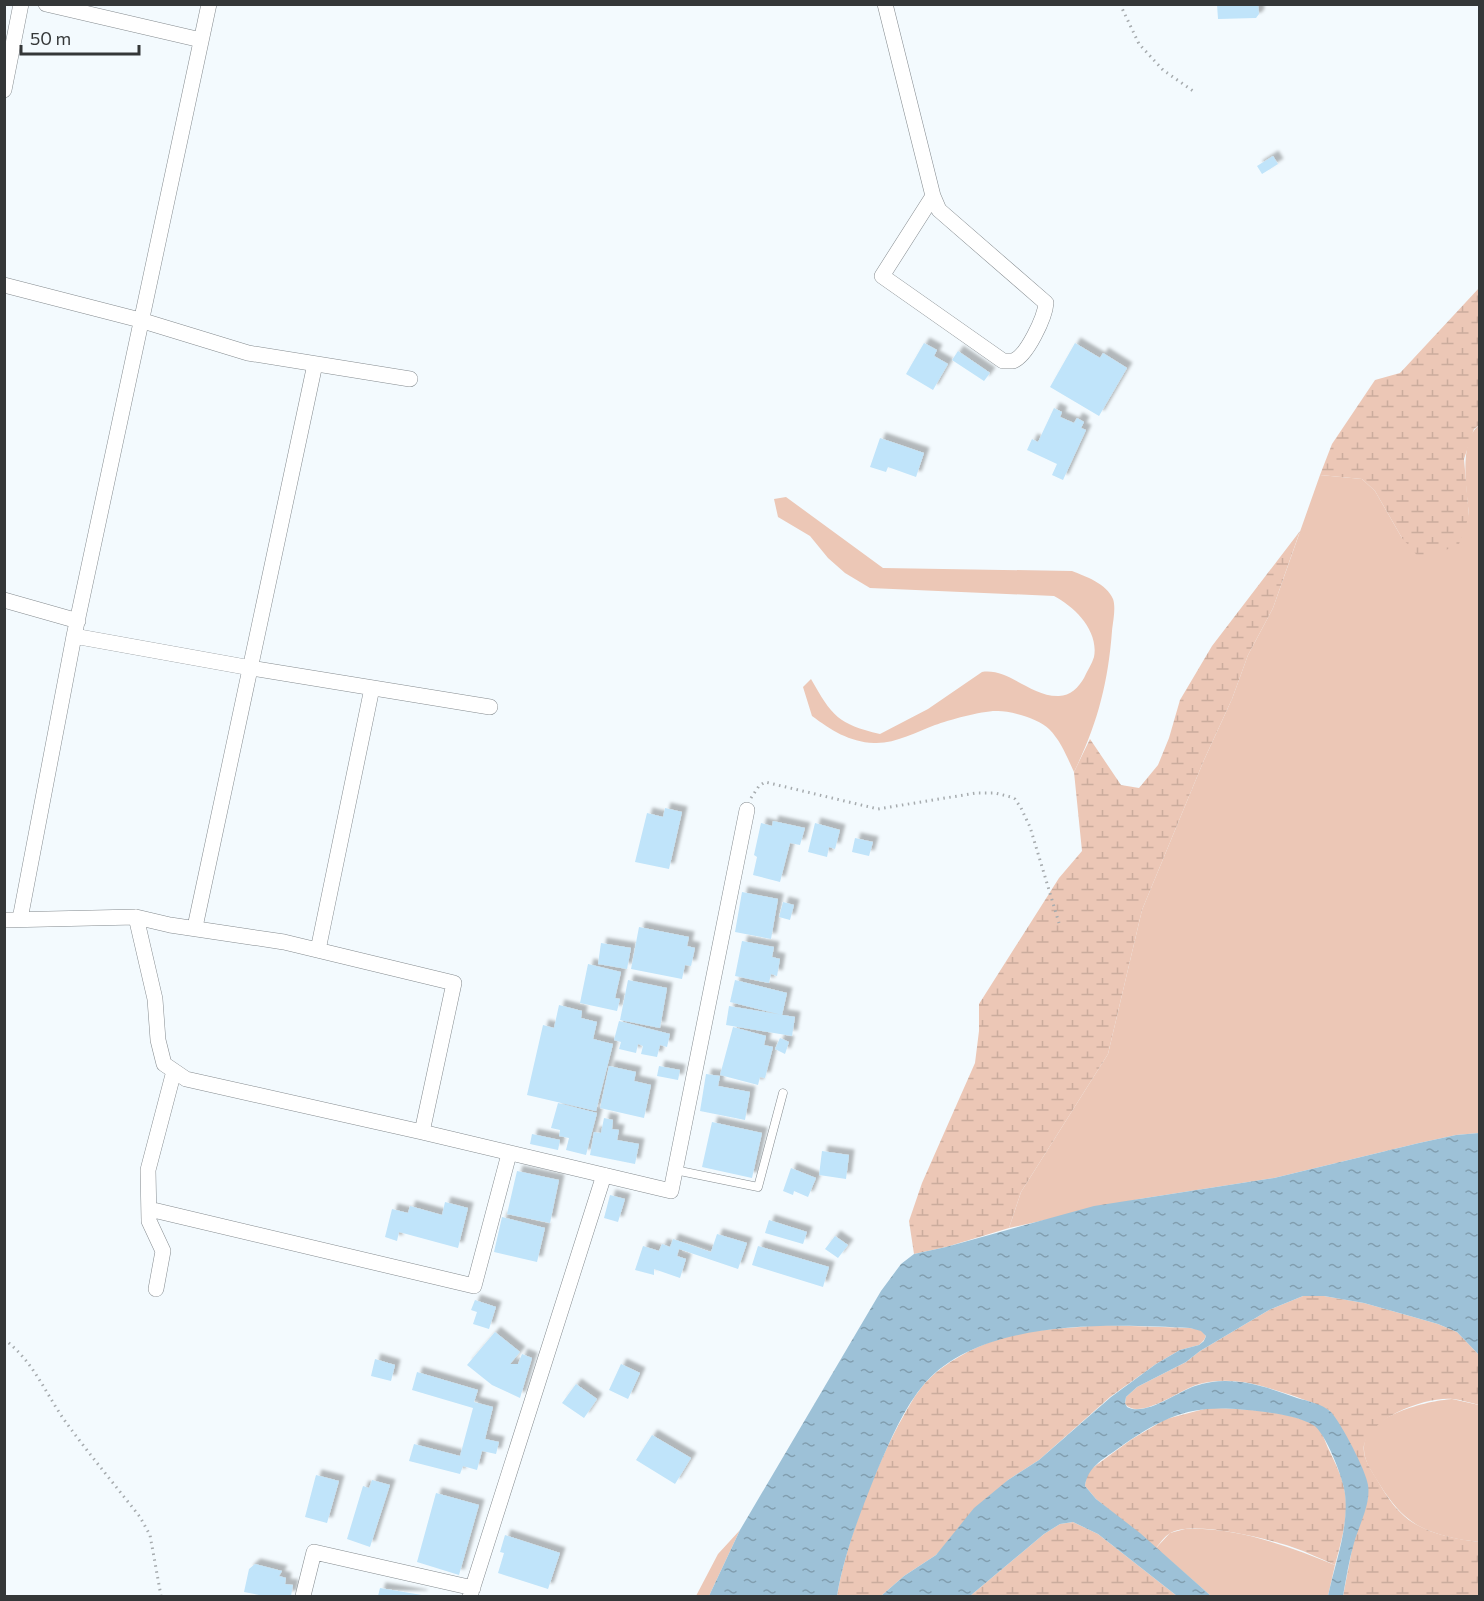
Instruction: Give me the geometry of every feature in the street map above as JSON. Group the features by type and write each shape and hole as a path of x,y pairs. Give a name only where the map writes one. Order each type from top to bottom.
{"street":[{"path":"4,90 21,4"},
{"path":"46,4 201,40"},
{"path":"20,919 74,636 209,4"},
{"path":"885,4 933,196 939,210 1046,303 1045,315 1023,354 1013,361 1003,361 882,276 933,196"},
{"path":"4,285 140,320 248,353 410,379"},
{"path":"195,927 315,364"},
{"path":"4,600 78,621"},
{"path":"74,636 490,707"},
{"path":"318,950 372,688"},
{"path":"136,917 155,999 158,1040 164,1064 186,1078 671,1191 747,810"},
{"path":"4,920 136,917 170,925 284,942 454,983 422,1132"},
{"path":"156,1289 163,1251 149,1221 148,1170 174,1071"},
{"path":"149,1209 474,1286 509,1154"},
{"path":"303,1596 314,1552 472,1592 604,1175"}],"lane":[{"path":"675,1170 758,1187 783,1093"}],"path":[{"path":"1120,4 1139,44 1163,70 1196,93"},
{"path":"747,810 753,793 765,782 878,809 976,793 1004,794 1016,800 1022,808 1059,923"},
{"path":"4,1339 33,1367 65,1420 140,1517 150,1534 161,1596"}],"green space":[{"path":"1479,288 1479,425 1474,429 1464,459 1469,516 1459,544 1422,561 1402,538 1375,491 1362,479 1320,475 1332,444 1375,380 1400,373"},
{"path":"1479,425 1479,1133 1456,1135 1419,1143 1274,1178 1139,1199 1009,1228 1021,1192 1108,1054 1142,910 1204,760 1232,699 1248,655 1273,608 1320,475 1362,479 1375,491 1402,538 1469,516 1466,455 1472,433"},
{"path":"786,497 883,568 1072,571 1095,581 1106,589 1113,599 1114,606 1108,669 1095,721 1074,772 1060,744 1045,725 1010,712 992,711 976,714 941,723 898,740 882,743 856,740 826,726 812,716 803,687 811,679 825,702 838,717 854,726 880,734 928,709 982,672 1001,674 1039,692 1063,696 1074,690 1082,681 1093,660 1095,647 1084,621 1054,596 870,588 845,573 828,558 810,536 778,517 774,499"},
{"path":"1300,531 1273,608 1248,655 1232,699 1204,760 1142,910 1108,1054 1021,1192 1009,1228 914,1254 909,1221 922,1183 975,1063 979,1031 979,1004 1059,878 1082,851 1074,772 1090,739 1121,785 1139,788 1158,765 1180,700 1212,646"},
{"path":"1303,1296 1324,1296 1364,1303 1438,1324 1457,1332 1479,1355 1479,1405 1456,1399 1442,1399 1401,1410 1377,1426 1369,1435 1364,1449 1369,1467 1384,1491 1396,1508 1408,1519 1416,1525 1437,1533 1479,1542 1479,1596 1343,1596 1353,1544 1368,1498 1330,1411 1306,1400 1268,1388 1233,1381 1196,1385 1160,1403 1140,1409 1131,1408 1125,1404 1126,1397 1137,1387 1186,1362 1200,1351 1269,1310"},
{"path":"1101,1325 1190,1328 1201,1330 1206,1336 1199,1345 1180,1350 1156,1364 1110,1397 1039,1460 1008,1480 936,1555 904,1576 881,1596 837,1596 847,1553 870,1486 899,1424 926,1382 959,1357 996,1340 1035,1331"},
{"path":"1452,1399 1479,1405 1479,1542 1439,1534 1411,1521 1384,1491 1369,1467 1364,1452 1367,1436 1386,1418 1414,1407"},
{"path":"1208,1408 1280,1414 1307,1421 1318,1428 1324,1437 1345,1493 1345,1520 1335,1565 1281,1544 1248,1535 1211,1529 1179,1530 1167,1535 1156,1548 1096,1499 1085,1486 1086,1477 1091,1469 1132,1439 1166,1419"},
{"path":"1073,1522 1098,1534 1177,1596 970,1596 1044,1534 1060,1524"},
{"path":"1185,1529 1224,1531 1262,1539 1335,1565 1328,1596 1211,1596 1156,1548 1170,1533"},
{"path":"740,1530 709,1596 696,1596 718,1554"}],"water":[{"path":"1479,1133 1479,1355 1457,1332 1438,1324 1364,1303 1324,1296 1303,1296 1269,1310 1200,1351 1186,1362 1137,1387 1126,1397 1127,1407 1143,1409 1195,1386 1234,1381 1272,1389 1315,1403 1331,1412 1352,1447 1368,1485 1366,1507 1352,1549 1343,1596 1328,1596 1341,1545 1346,1507 1341,1478 1323,1436 1313,1425 1296,1418 1241,1409 1221,1409 1186,1413 1153,1426 1096,1465 1089,1474 1085,1486 1096,1499 1140,1533 1211,1596 1177,1596 1098,1534 1073,1522 1060,1524 1044,1534 970,1596 881,1596 904,1576 936,1555 974,1508 1008,1480 1039,1460 1111,1397 1156,1364 1180,1350 1199,1345 1206,1336 1201,1331 1190,1328 1123,1326 1050,1330 1014,1336 980,1346 950,1362 925,1383 904,1413 877,1471 849,1548 837,1596 709,1596 740,1530 881,1291 901,1264 914,1254 1094,1206 1274,1178 1419,1143 1456,1135"}],"building":[{"path":"1217,4 1258,4 1259,14 1256,18 1218,19"},
{"path":"1273,156 1278,164 1262,174 1257,166"},
{"path":"924,343 937,350 934,356 948,364 933,390 906,374"},
{"path":"1075,343 1100,358 1103,353 1127,368 1099,416 1050,387"},
{"path":"958,351 990,373 984,381 952,360"},
{"path":"1054,408 1062,412 1060,417 1074,423 1077,418 1084,422 1081,428 1086,430 1063,480 1052,475 1057,464 1027,450 1032,439 1038,442"},
{"path":"880,438 924,453 916,477 888,467 886,472 870,467"},
{"path":"665,808 682,812 669,869 635,862 647,813 663,817"},
{"path":"773,821 805,828 800,845 790,843 780,882 753,875 757,857 754,855 761,823 772,826"},
{"path":"815,823 840,830 835,849 829,847 827,857 808,852"},
{"path":"855,838 873,842 869,856 852,852"},
{"path":"742,892 778,899 771,939 735,932"},
{"path":"783,902 794,905 790,920 779,917"},
{"path":"639,927 689,937 687,946 695,948 691,966 685,965 682,979 631,969"},
{"path":"742,941 774,947 772,957 780,959 777,976 771,974 769,983 735,976"},
{"path":"601,943 631,948 627,969 598,964"},
{"path":"588,964 621,972 615,998 620,999 617,1011 580,1003"},
{"path":"628,980 667,988 660,1028 620,1020"},
{"path":"735,980 787,993 782,1015 730,1002"},
{"path":"559,1005 582,1011 581,1018 597,1022 593,1039 613,1044 596,1111 527,1095 543,1025 554,1028"},
{"path":"729,1006 795,1017 792,1036 726,1025"},
{"path":"619,1021 670,1034 667,1047 660,1045 657,1057 641,1054 643,1046 638,1044 636,1053 619,1049 621,1042 614,1040"},
{"path":"733,1027 766,1036 764,1045 773,1047 765,1078 760,1077 758,1085 720,1075"},
{"path":"780,1038 789,1042 785,1054 775,1049"},
{"path":"609,1066 636,1072 634,1081 651,1085 644,1118 600,1108"},
{"path":"659,1066 680,1070 678,1080 657,1076"},
{"path":"706,1074 720,1076 718,1086 750,1092 745,1120 700,1111"},
{"path":"558,1103 597,1113 586,1155 566,1150 569,1138 559,1136 560,1130 551,1128"},
{"path":"604,1118 613,1120 612,1129 619,1130 617,1140 639,1144 635,1164 590,1155 594,1132 601,1133"},
{"path":"712,1122 762,1133 752,1178 702,1167"},
{"path":"532,1134 560,1140 558,1150 530,1144"},
{"path":"822,1151 849,1155 846,1179 819,1175"},
{"path":"791,1168 816,1178 808,1197 794,1191 793,1195 783,1191"},
{"path":"517,1171 559,1180 550,1223 507,1214"},
{"path":"610,1195 625,1199 618,1222 604,1218"},
{"path":"445,1202 468,1208 458,1248 399,1232 397,1241 385,1237 392,1209 408,1213 410,1206 442,1215"},
{"path":"502,1217 545,1228 537,1262 494,1252"},
{"path":"769,1220 807,1232 803,1244 765,1233"},
{"path":"717,1234 747,1243 738,1269 679,1249 677,1256 686,1259 680,1278 654,1269 654,1275 635,1270 643,1246 659,1251 662,1244 670,1247 673,1239 711,1252"},
{"path":"835,1236 848,1245 838,1258 825,1249"},
{"path":"758,1246 829,1267 823,1287 752,1265"},
{"path":"475,1300 496,1307 489,1329 473,1324 477,1312 471,1310"},
{"path":"495,1332 520,1352 510,1364 518,1364 522,1354 532,1358 520,1398 492,1385 467,1365"},
{"path":"375,1359 395,1365 391,1381 371,1376"},
{"path":"621,1364 640,1373 628,1399 609,1390"},
{"path":"417,1372 478,1390 474,1402 493,1407 485,1439 499,1442 496,1454 482,1451 477,1470 463,1466 460,1474 409,1461 414,1444 460,1456 473,1408 412,1390"},
{"path":"576,1384 597,1399 584,1418 562,1403"},
{"path":"652,1435 691,1458 675,1484 636,1460"},
{"path":"316,1475 339,1481 327,1523 305,1517"},
{"path":"372,1480 390,1485 370,1547 347,1539 363,1486 369,1488"},
{"path":"436,1493 479,1505 459,1575 417,1562"},
{"path":"505,1535 560,1553 548,1589 498,1573 504,1553 500,1552"},
{"path":"255,1564 282,1571 279,1576 286,1578 285,1584 293,1585 291,1596 264,1596 244,1592 249,1569"},
{"path":"380,1588 422,1595 422,1596 378,1596"}]}
